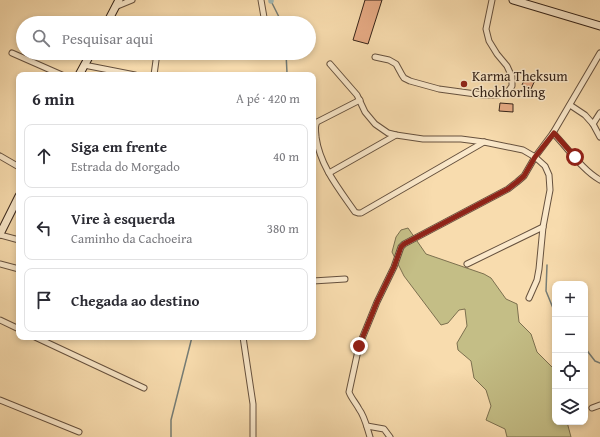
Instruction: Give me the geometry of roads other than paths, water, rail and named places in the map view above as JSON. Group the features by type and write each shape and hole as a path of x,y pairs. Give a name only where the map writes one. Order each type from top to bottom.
{"main road":[{"path":"513,0 600,26"},
{"path":"110,16 117,3"},
{"path":"81,72 87,60"},
{"path":"0,235 16,204"}],"street":[{"path":"117,3 132,0"},
{"path":"261,0 264,16"},
{"path":"375,57 389,60 396,64 404,78 410,81 439,89 483,95 507,93 512,86 512,77 507,66 489,41 486,29 492,0"},
{"path":"12,53 16,55"},
{"path":"370,437 360,410 350,396 350,384 359,346 377,302 394,267 401,247 404,244 508,189 524,176 535,157 554,133 600,54"},
{"path":"28,60 55,72"},
{"path":"154,72 156,60"},
{"path":"330,64 357,95 365,112 375,124 388,133 423,139 461,139 523,150 535,157 545,166 549,175 550,190 543,227 537,280 529,298"},
{"path":"84,66 118,72"},
{"path":"316,124 360,100"},
{"path":"570,105 585,115 593,124 600,137"},
{"path":"593,124 600,113"},
{"path":"316,132 321,157 329,173 355,212 358,213 361,213 484,142"},
{"path":"554,133 586,169 600,180"},
{"path":"329,173 396,135"},
{"path":"0,156 16,165"},
{"path":"467,264 543,227"},
{"path":"0,235 16,239"},
{"path":"0,264 16,268"},
{"path":"316,281 345,279"},
{"path":"0,320 16,328"},
{"path":"41,340 144,388"},
{"path":"243,340 253,404 253,437"},
{"path":"0,400 79,432"},
{"path":"592,408 600,405"},
{"path":"367,426 384,430 390,437"}],"waterway":[{"path":"271,1 278,16"},
{"path":"286,60 287,72"},
{"path":"547,265 546,291 552,306"},
{"path":"171,437 171,420 191,340"},
{"path":"588,352 595,361 600,363"}],"place":[{"name":"Karma Theksum Chokhorling","path":"464,84"}]}
